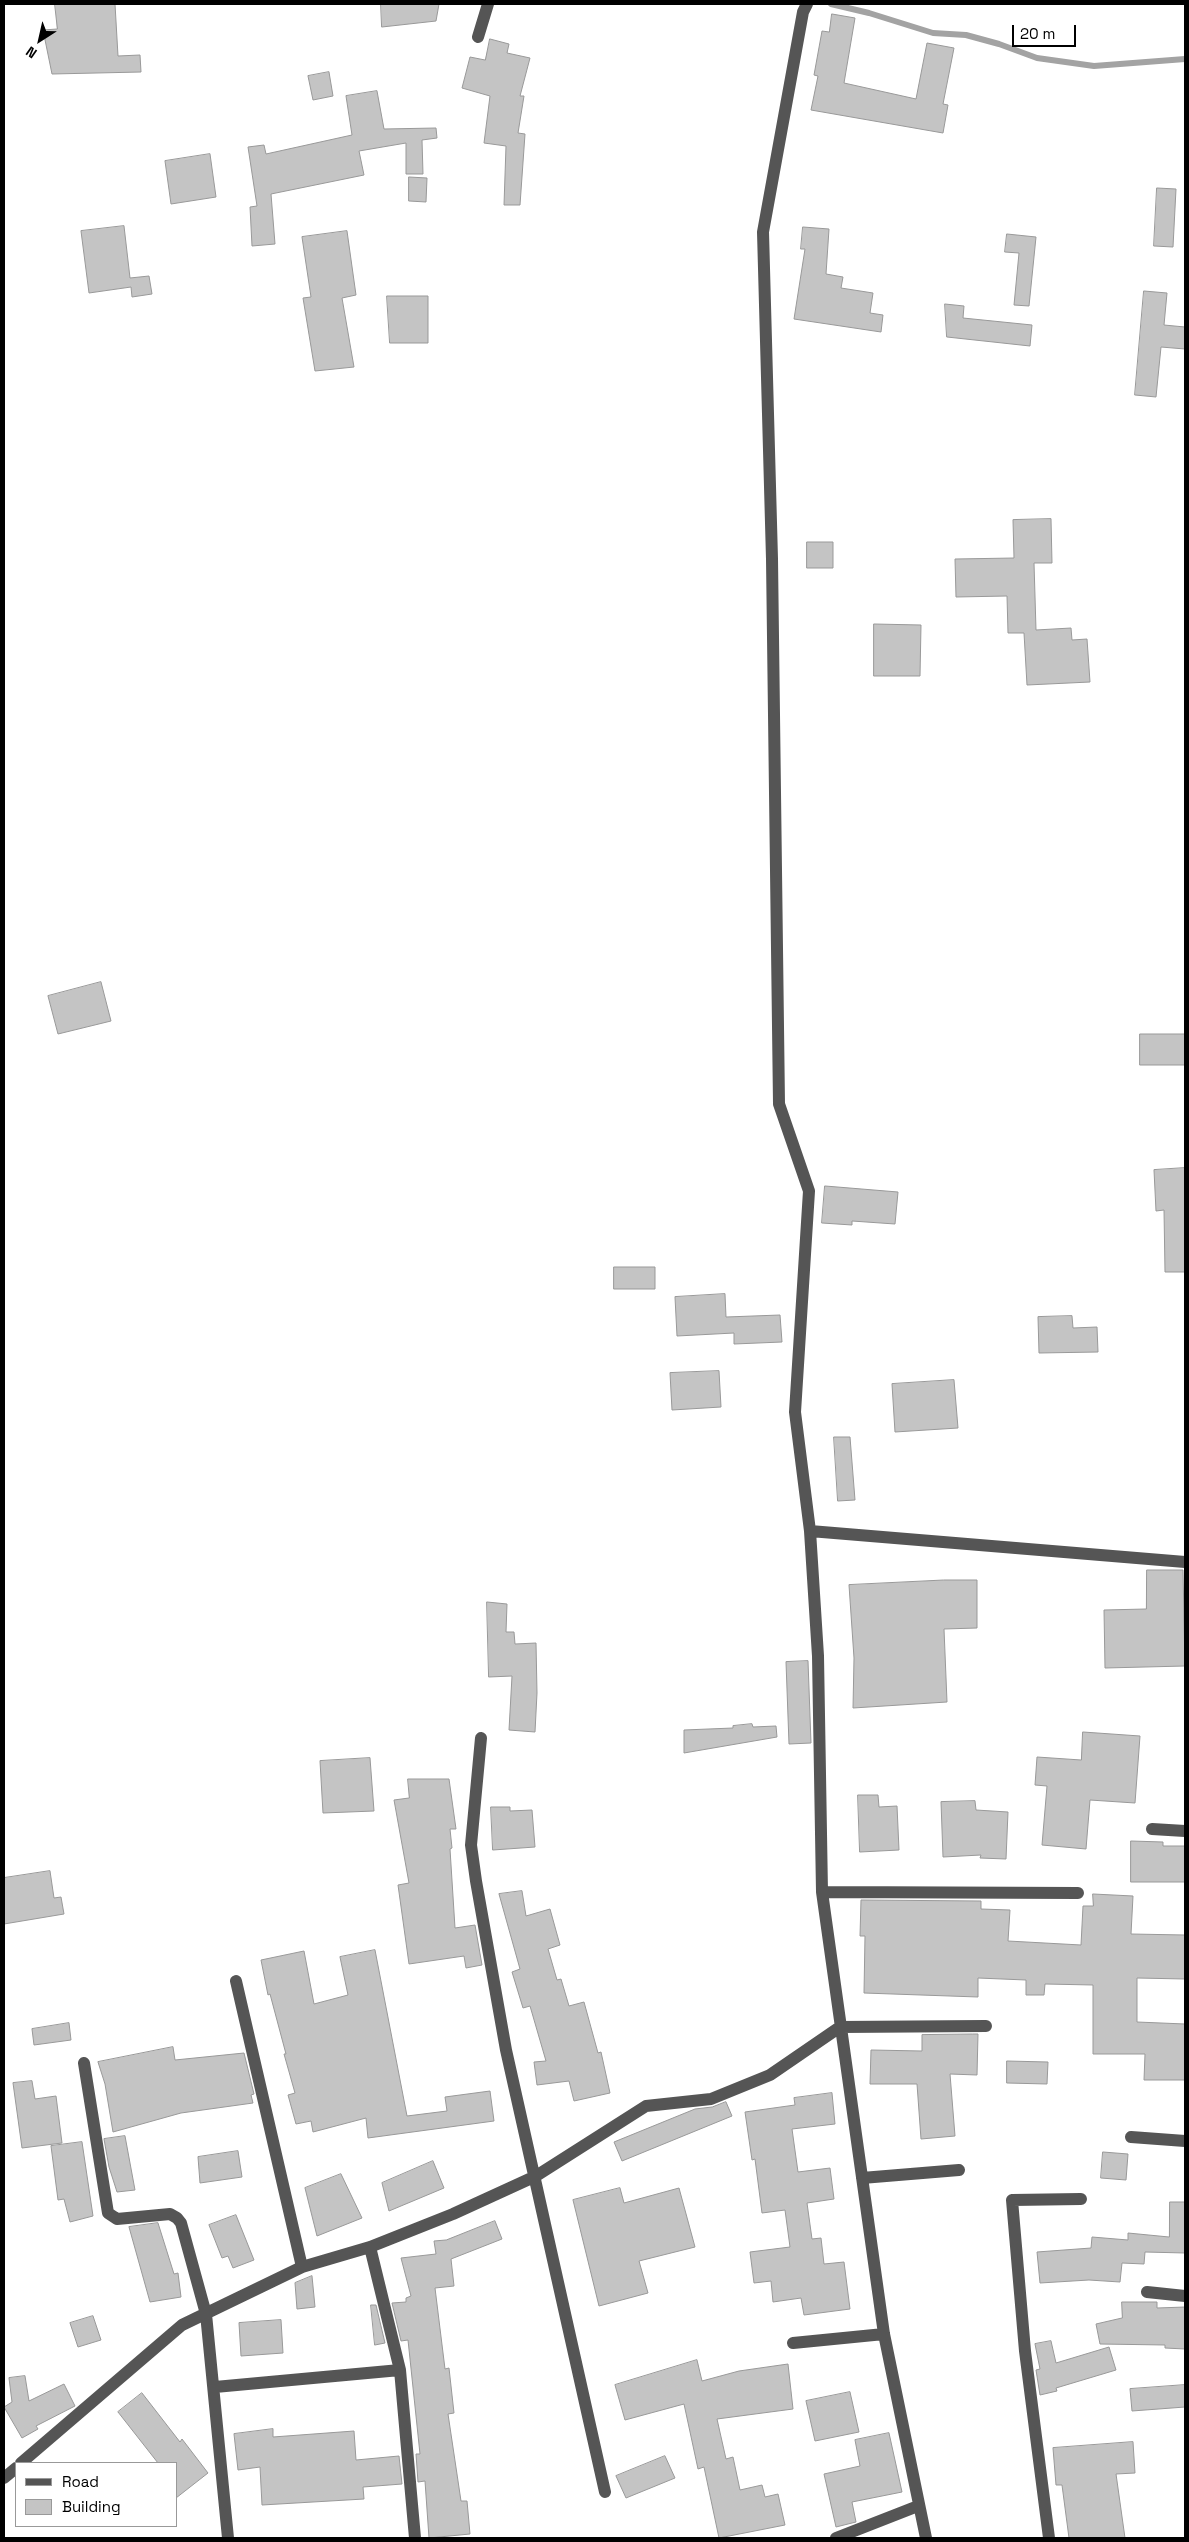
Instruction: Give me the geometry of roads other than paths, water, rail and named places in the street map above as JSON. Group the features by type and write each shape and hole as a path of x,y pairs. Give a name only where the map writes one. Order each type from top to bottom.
{"street":[{"path":"478,37 488,4"},
{"path":"805,8 762,232 772,559 779,1104 809,1191 795,1412 810,1531 818,1656 822,1892 884,2334 926,2538"},
{"path":"810,1531 1185,1562"},
{"path":"481,1738 471,1845 506,2050 536,2176 605,2492"},
{"path":"1152,1829 1185,1831"},
{"path":"822,1892 1078,1893"},
{"path":"236,1981 302,2267"},
{"path":"22,2462 182,2325 302,2267 370,2247 453,2214 536,2176 646,2106 711,2099 745,2086 770,2075 840,2027 986,2026"},
{"path":"84,2063 108,2213 117,2219 170,2214 177,2218 180,2223 206,2314 215,2387 228,2538"},
{"path":"1131,2137 1185,2141"},
{"path":"862,2178 959,2170"},
{"path":"1049,2538 1025,2351 1012,2200 1081,2199"},
{"path":"370,2247 400,2370 415,2538"},
{"path":"1147,2292 1185,2296"},
{"path":"793,2343 884,2334"},
{"path":"215,2387 400,2370"},
{"path":"4,2478 15,2469"},
{"path":"836,2538 918,2506"}],"waterway":[{"path":"831,4 869,13 933,33 966,35 999,44 1037,58 1094,66 1185,59"}]}
